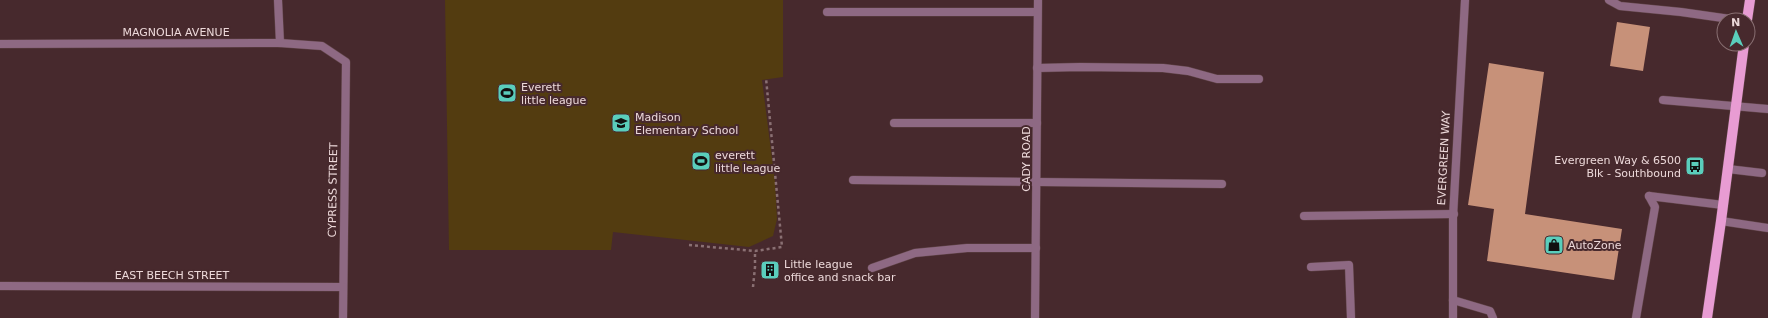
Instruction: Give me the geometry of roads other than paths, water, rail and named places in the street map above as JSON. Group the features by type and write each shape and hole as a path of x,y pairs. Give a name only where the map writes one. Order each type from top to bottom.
{"main road":[{"path":"1748,12 1750,0"},
{"path":"1707,318 1743,52"}],"street":[{"path":"278,0 280,43"},
{"name":"CADY ROAD","path":"1035,318 1038,0"},
{"name":"EVERGREEN WAY","path":"1452,318 1454,214 1465,0"},
{"path":"1609,0 1620,6 1716,17"},
{"path":"827,12 1038,12"},
{"name":"MAGNOLIA AVENUE","path":"0,44 280,43 322,46 346,62"},
{"name":"CYPRESS STREET","path":"343,318 346,62"},
{"path":"1037,68 1163,68 1188,71 1217,78 1259,79"},
{"path":"1663,100 1737,105 1768,109"},
{"path":"894,123 1037,123"},
{"path":"1728,169 1762,173"},
{"path":"852,180 1222,184"},
{"path":"1636,318 1655,207 1649,196 1723,205"},
{"path":"1304,216 1454,214"},
{"path":"1721,221 1768,228"},
{"path":"872,268 915,253 967,248 1036,248"},
{"path":"1311,267 1350,265 1351,318"},
{"name":"EAST BEECH STREET","path":"0,286 343,287"},
{"path":"1453,300 1490,311 1493,318"}],"place":[{"name":"Everett little league","path":"507,93"},
{"name":"Madison Elementary School","path":"621,123"},
{"name":"everett little league","path":"701,161"},
{"name":"Evergreen Way & 6500 Blk - Southbound","path":"1695,166"},
{"name":"AutoZone","path":"1554,245"},
{"name":"Little league office and snack bar","path":"770,270"}]}
